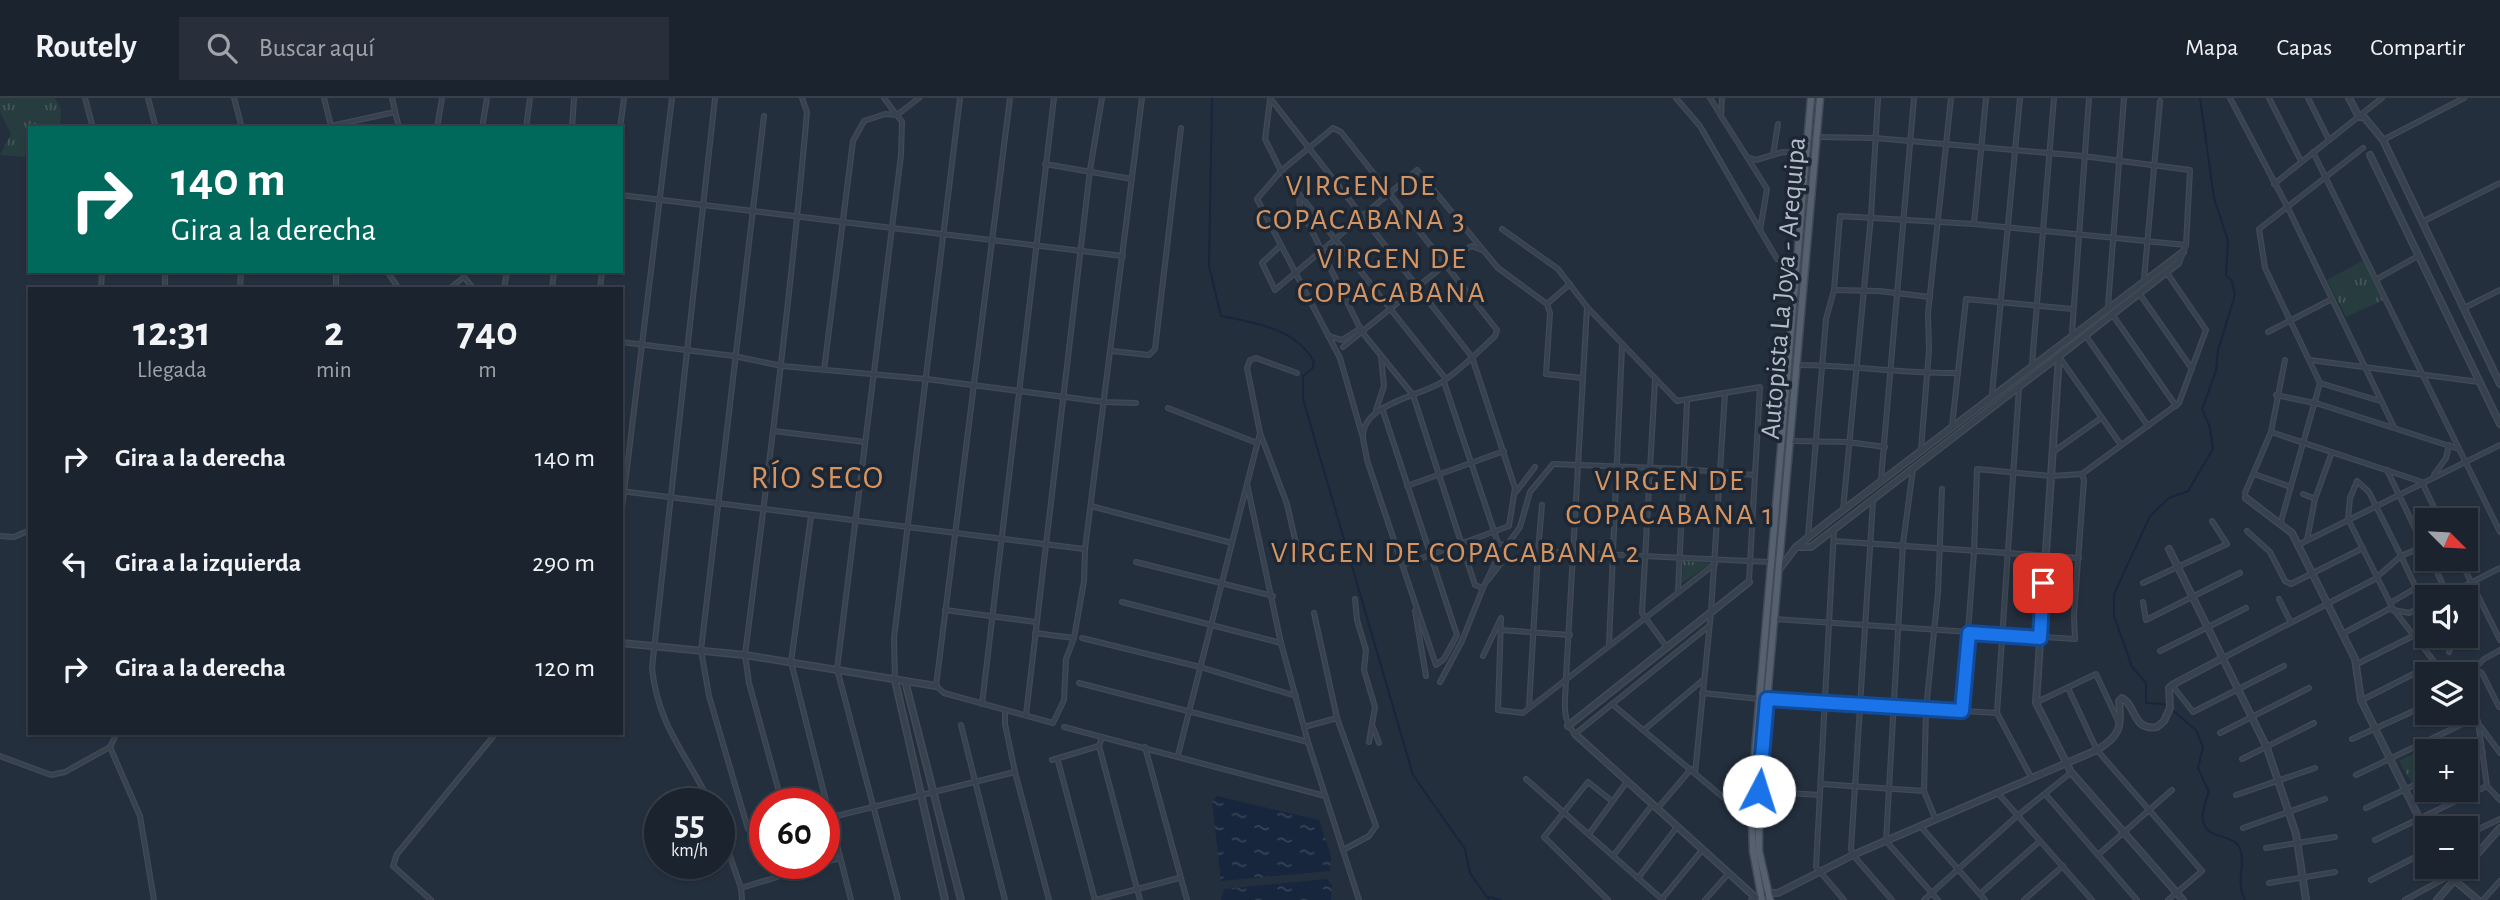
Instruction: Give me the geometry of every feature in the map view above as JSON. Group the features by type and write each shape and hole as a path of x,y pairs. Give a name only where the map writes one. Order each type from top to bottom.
{"main road":[{"name":"Autopista La Joya - Arequipa","path":"1761,897 1759,791 1770,562 1811,98"},
{"name":"Autopista La Joya - Arequipa","path":"1761,897 1750,814 1774,619 1820,98"}],"street":[{"path":"85,98 92,126"},
{"path":"148,98 155,126"},
{"path":"234,98 241,126"},
{"path":"324,98 332,126"},
{"path":"391,98 398,126"},
{"path":"438,126 442,98"},
{"path":"482,126 486,98"},
{"path":"526,126 530,98"},
{"path":"572,126 574,98"},
{"path":"620,126 624,98"},
{"path":"623,483 671,98"},
{"path":"700,788 680,755 654,692 653,646 715,98"},
{"path":"778,788 744,656 782,366 798,217 807,112 802,98"},
{"path":"884,98 902,122 901,155 837,669 898,900"},
{"path":"824,370 856,133 870,118 897,115 919,98"},
{"path":"945,900 918,795 895,680 894,638 960,98"},
{"path":"936,686 990,240 1010,98"},
{"path":"982,704 1054,98"},
{"path":"1026,715 1090,170 1102,98"},
{"path":"623,643 791,662 936,686 944,693 1054,723 1064,700 1066,659 1074,638 1084,581 1085,549 1142,98"},
{"path":"1269,98 1472,358 1516,494"},
{"path":"1269,98 1265,139 1281,171 1445,380 1498,543 1505,546"},
{"path":"1676,98 1700,126 1777,259 1797,263"},
{"path":"1710,98 1767,189 1760,230"},
{"path":"1721,116 1722,98"},
{"path":"1843,510 1871,216 1878,98"},
{"path":"1881,482 1914,98"},
{"path":"1921,452 1930,297 1951,98"},
{"path":"1974,224 1986,98"},
{"path":"1992,394 2020,98"},
{"path":"2032,364 2054,98"},
{"path":"2072,333 2089,98"},
{"path":"2108,306 2124,98"},
{"path":"2230,98 2287,206 2394,427"},
{"path":"2269,98 2301,162"},
{"path":"2308,98 2329,140"},
{"path":"2349,98 2359,117"},
{"path":"2373,98 2376,103"},
{"path":"2274,184 2382,98"},
{"path":"2383,139 2464,98"},
{"path":"2144,279 2160,101"},
{"path":"336,126 395,112"},
{"path":"749,830 709,696 701,650 716,502 764,116"},
{"path":"2359,117 2364,117 2383,139 2500,384"},
{"path":"1773,155 1778,124"},
{"path":"1112,351 1149,355 1155,349 1181,128"},
{"path":"1375,412 1382,408 1445,380 1495,336 1497,330 1391,193 1337,130 1329,130 1281,171 1257,199 1340,358 1367,460 1436,665 1444,659 1457,635 1382,408"},
{"path":"1796,547 1811,547 1834,530 2178,263 2185,248 2190,170 2118,159 1875,138 1816,137"},
{"path":"2280,527 2320,383 2265,268 2259,229 2363,148"},
{"path":"2313,152 2500,532"},
{"path":"1747,157 1756,160 1773,155 1806,153"},
{"path":"2370,155 2500,424"},
{"path":"1045,164 1132,179"},
{"path":"1280,246 1262,263 1275,290 1417,170 1498,268 1547,304 1550,313 1546,374 1583,377"},
{"path":"2422,222 2500,183"},
{"path":"623,195 1123,256"},
{"path":"1299,195 1300,207 1361,330 1413,395 1475,584 1483,586"},
{"path":"1808,538 1827,313 1834,290 1840,216 1974,224 2147,241 2185,248"},
{"path":"1502,229 1558,269 1622,346 1677,401 1760,387 1749,582 1568,726"},
{"path":"1343,347 1445,264 1472,246 1487,253"},
{"path":"1778,571 1796,547 2185,248"},
{"path":"2377,279 2418,256"},
{"path":"1962,711 1969,633 1977,469 2013,470 2051,476 2082,474 2176,406 2186,390 2206,330 2166,273"},
{"path":"451,287 464,274"},
{"path":"1547,304 1570,284"},
{"path":"1834,290 1864,290 1930,297"},
{"path":"2463,308 2500,290"},
{"path":"2140,293 2193,370"},
{"path":"1952,426 1966,299 2073,309"},
{"path":"2268,332 2332,299"},
{"path":"1587,306 1565,719 1575,734 1626,783 1729,873 1761,897 1778,892 1919,825 2097,750 2116,737 2121,726 2119,701 2122,698 2128,701 2137,722 2151,728 2161,724 2170,708 2169,688 2172,685 2290,621 2328,605 2377,577 2401,556 2415,550"},
{"path":"2112,314 2176,406"},
{"path":"1326,335 1338,341 1361,330"},
{"path":"2086,336 2148,426"},
{"path":"623,342 734,356 782,366 926,379 1104,402 1136,402"},
{"path":"1609,644 1622,346"},
{"path":"1363,438 1384,386 1381,355"},
{"path":"2060,356 2121,445"},
{"path":"2060,356 2035,702 2064,763 2183,900"},
{"path":"1297,373 1255,358 1250,360 1247,368 1260,433 1287,504 1297,548"},
{"path":"2285,360 2276,395 2272,432 2245,493 2246,498 2280,527 2292,533 2357,664 2361,700 2418,816"},
{"path":"2311,360 2481,383"},
{"path":"1797,365 1855,365 1927,374 1958,373"},
{"path":"1655,380 1642,613 1667,646"},
{"path":"2320,383 2381,401"},
{"path":"2018,388 1997,713 2031,777"},
{"path":"1612,856 1654,808 1693,771 1711,612 1725,393"},
{"path":"2276,395 2394,427 2459,449"},
{"path":"1678,592 1687,401"},
{"path":"1168,408 1257,443"},
{"path":"2053,452 2101,418"},
{"path":"774,431 864,442"},
{"path":"2272,432 2422,482 2435,508"},
{"path":"1178,755 1260,433"},
{"path":"1790,441 1848,442 1885,447"},
{"path":"2298,545 2500,444"},
{"path":"2433,477 2446,458 2449,445"},
{"path":"1407,486 1504,452"},
{"path":"2307,540 2315,499 2332,452"},
{"path":"1440,682 1462,641 1483,586 1505,546 1520,527 1530,492 1551,465 1649,467 1755,475"},
{"path":"1403,565 1508,526 1516,494 1535,467"},
{"path":"1913,469 1903,544 1886,841 1938,900"},
{"path":"2387,469 2415,528"},
{"path":"1774,619 2075,639 2074,615 2084,480 2082,474"},
{"path":"2254,474 2291,487"},
{"path":"1246,480 1282,643 1308,742 1345,849 1359,900"},
{"path":"2415,586 2377,506 2363,484 2357,481 2350,498 2348,519 2393,609 2434,662"},
{"path":"1936,818 1924,791 1926,709 1934,629 1942,489"},
{"path":"623,491 1085,549"},
{"path":"2303,494 2315,499"},
{"path":"1873,499 1853,855 1892,900"},
{"path":"1529,707 1542,505"},
{"path":"1091,506 1232,543"},
{"path":"811,516 791,662 820,788"},
{"path":"2143,583 2227,544 2212,521"},
{"path":"1834,530 1816,867 1844,900"},
{"path":"0,536 13,537 28,531"},
{"path":"2247,531 2270,552 2285,581 2291,584 2363,548"},
{"path":"1834,541 2079,558"},
{"path":"2169,549 2267,748 2290,813 2306,900"},
{"path":"1538,551 1646,555 1715,562 1770,562"},
{"path":"1136,562 1273,597"},
{"path":"1483,586 1502,562"},
{"path":"1483,656 1501,618 1498,710 1523,713 1715,562"},
{"path":"2466,585 2500,568"},
{"path":"2466,571 2500,640"},
{"path":"2143,602 2146,620 2240,573"},
{"path":"2390,603 2415,589"},
{"path":"1413,598 1426,676"},
{"path":"1355,599 1357,620 1366,650 1364,670 1374,698 1369,742"},
{"path":"2279,599 2290,621"},
{"path":"1122,602 1282,643"},
{"path":"2160,651 2246,608"},
{"path":"2342,634 2393,609 2409,613 2415,610"},
{"path":"945,610 1036,622"},
{"path":"1314,614 1337,718 1376,826 1369,836 1345,849"},
{"path":"1575,734 1709,626"},
{"path":"1501,630 1570,635"},
{"path":"1035,633 1074,638"},
{"path":"2357,664 2413,636"},
{"path":"1082,638 1200,667 1296,696"},
{"path":"2449,652 2451,648"},
{"path":"2478,664 2500,650"},
{"path":"2172,685 2193,712 2284,666"},
{"path":"2478,670 2482,673 2499,706"},
{"path":"2361,700 2415,673"},
{"path":"2035,702 2096,674 2121,726"},
{"path":"1644,730 1703,680"},
{"path":"905,681 961,900"},
{"path":"1079,683 1308,742"},
{"path":"2068,688 2097,750 2202,872 2168,900"},
{"path":"2220,733 2309,688"},
{"path":"1702,693 1997,713"},
{"path":"1612,704 1743,814 1750,814"},
{"path":"1005,710 1005,724 1015,772 1049,900"},
{"path":"2352,739 2415,711"},
{"path":"1304,727 1337,718"},
{"path":"2478,720 2487,786 2500,800"},
{"path":"2242,759 2314,723"},
{"path":"2479,724 2500,753"},
{"path":"961,725 1006,900"},
{"path":"1373,725 1379,743"},
{"path":"2356,775 2459,725"},
{"path":"1064,727 1325,796"},
{"path":"0,756 51,775 65,772 110,747 116,735"},
{"path":"431,900 393,866 397,854 494,735"},
{"path":"1102,737 1099,746 1140,900"},
{"path":"1052,760 1058,761 1099,746"},
{"path":"110,747 140,816 154,900"},
{"path":"1145,747 1187,900"},
{"path":"2478,754 2483,751"},
{"path":"1058,761 1096,900 1179,878"},
{"path":"2236,795 2315,768"},
{"path":"840,815 1015,772"},
{"path":"1924,900 2017,816 2068,775"},
{"path":"1527,779 1663,900 1703,849"},
{"path":"1608,900 1546,842 1545,833 1588,782 1612,801"},
{"path":"1589,834 1626,783"},
{"path":"1820,784 1924,791"},
{"path":"2366,808 2415,784"},
{"path":"2423,816 2487,786"},
{"path":"2098,855 2172,790"},
{"path":"1759,791 1820,794"},
{"path":"1996,792 2092,900"},
{"path":"2046,794 2137,900"},
{"path":"2243,828 2325,799"},
{"path":"2478,829 2500,819"},
{"path":"2375,840 2415,820"},
{"path":"1919,825 1984,900"},
{"path":"1638,878 1677,827"},
{"path":"2478,851 2500,828"},
{"path":"2266,848 2335,837"},
{"path":"1980,894 2040,841"},
{"path":"2371,880 2415,857"},
{"path":"840,866 850,900"},
{"path":"2025,900 2063,866"},
{"path":"735,871 742,900"},
{"path":"2269,883 2335,872"},
{"path":"1705,900 1729,873"},
{"path":"741,888 771,879"},
{"path":"2405,900 2450,879"},
{"path":"2437,900 2451,879"},
{"path":"2453,879 2478,900"},
{"path":"2483,900 2500,881"},
{"path":"1778,892 1780,900"}],"green space":[{"path":"0,98 55,98 61,109 60,126 28,126 28,149 25,157 0,155 11,134 0,112"},
{"path":"2364,260 2383,300 2346,317 2327,280"},
{"path":"1683,561 1712,563 1682,583"},
{"path":"2415,753 2415,782 2412,783 2399,761"}],"water":[{"path":"1217,796 1319,820 1331,856 1330,871 1221,881 1212,802"},
{"path":"1327,879 1332,885 1331,900 1221,900 1224,889"}],"waterway":[{"path":"1212,98 1209,266 1221,316 1274,329 1297,342 1314,362 1312,369 1303,376 1303,399 1413,775 1465,849 1470,873 1489,900"},
{"path":"2200,98 2214,198 2228,241 2226,275 2232,281 2235,295 2218,350 2216,371 2202,409 2210,428 2213,449 2188,491 2169,498 2150,516 2114,594 2114,616 2132,667 2146,683 2146,703 2165,704 2196,730 2203,747 2198,768 2209,792 2203,810 2203,822 2207,830 2237,844 2242,858 2240,881 2245,900"},
{"path":"1489,897 1501,900"}],"district":[{"name":"VIRGEN DE COPACABANA 3","path":"1361,202"},
{"name":"VIRGEN DE COPACABANA","path":"1392,275"},
{"name":"RÍO SECO","path":"818,477"},
{"name":"VIRGEN DE COPACABANA 1","path":"1670,497"},
{"name":"VIRGEN DE COPACABANA 2","path":"1456,552"}],"route":[{"path":"1759,791 1767,699 1962,711 1969,633 2040,638 2043,583"}]}
